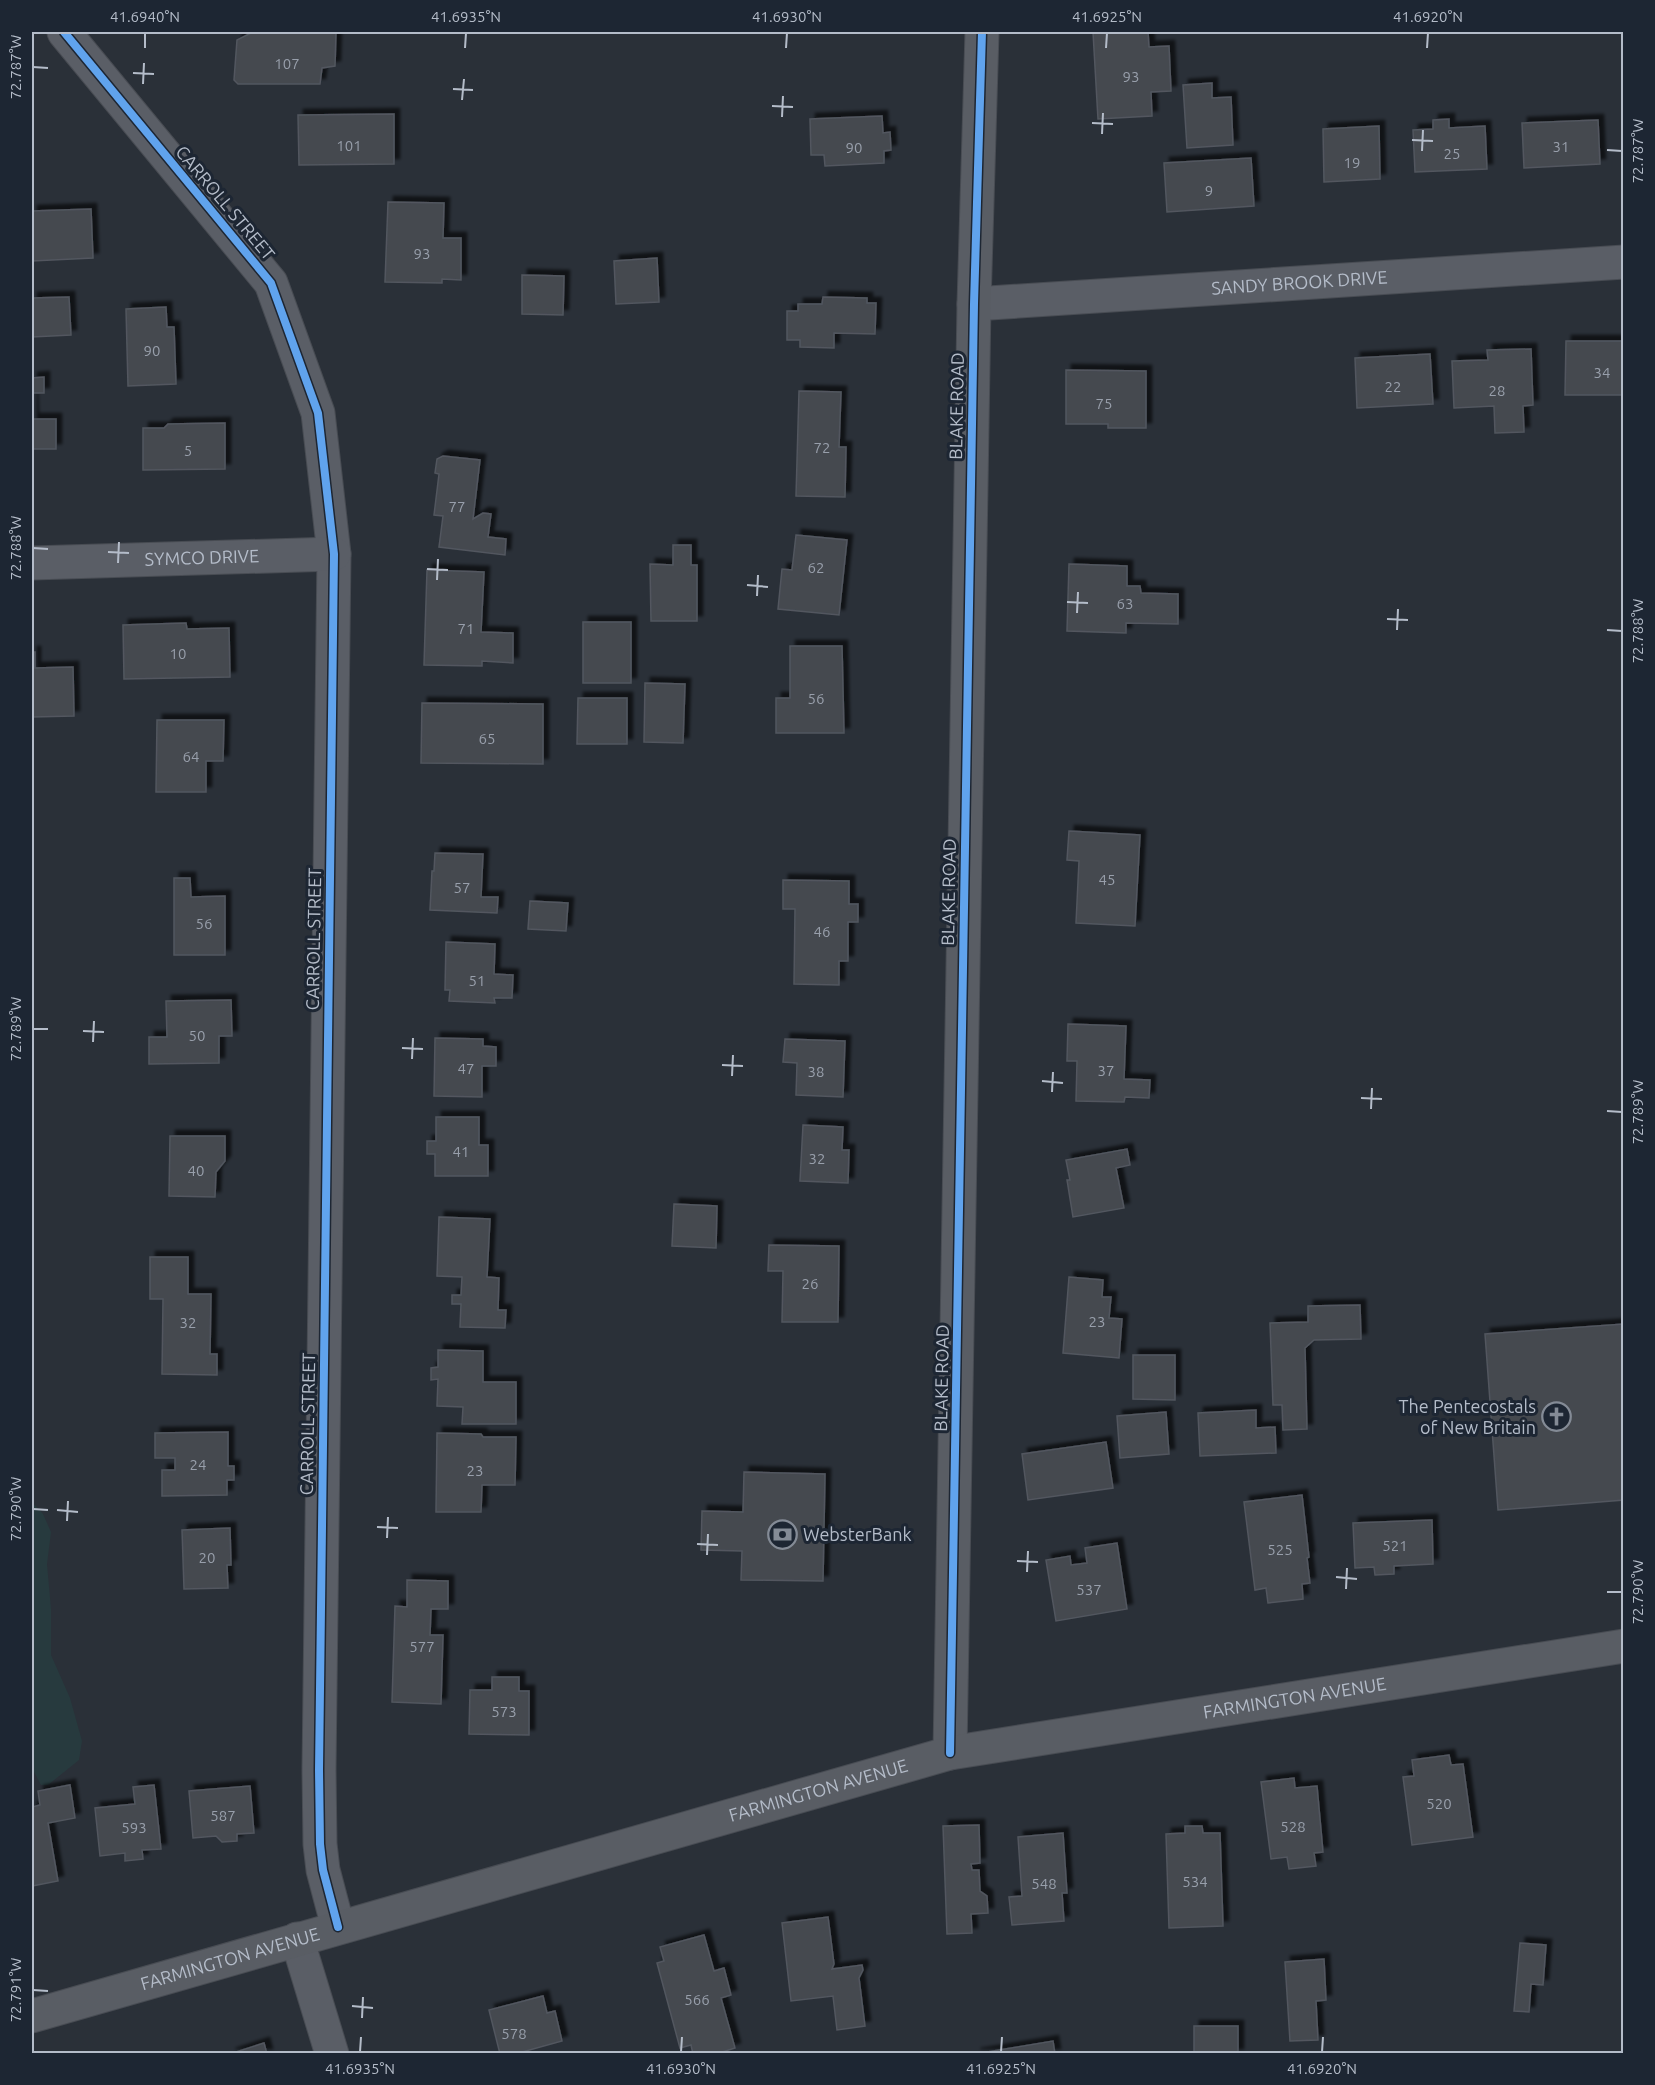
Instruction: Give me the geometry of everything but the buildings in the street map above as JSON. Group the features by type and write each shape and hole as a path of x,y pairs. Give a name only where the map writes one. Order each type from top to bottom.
{"street":[{"name":"CARROLL STREET","path":"64,32 271,283 318,413 334,554 319,1770 320,1844 323,1870 338,1927"},
{"name":"BLAKE ROAD","path":"950,1753 974,304 982,32"},
{"name":"SANDY BROOK DRIVE","path":"974,304 1623,262"},
{"name":"SYMCO DRIVE","path":"32,563 334,554"},
{"name":"FARMINGTON AVENUE","path":"32,2016 950,1753 1623,1646"},
{"path":"297,1939 332,2054"}],"green space":[{"path":"32,1502 43,1514 51,1532 47,1564 51,1609 51,1655 70,1698 82,1741 79,1760 48,1785 41,1785 32,1768"}],"cycle path":[{"path":"64,32 271,283 318,413 334,554 319,1770 320,1844 323,1870 338,1927"},
{"path":"950,1753 974,304 982,32"}],"place":[{"name":"The Pentecostals of New Britain","path":"1557,1417"},
{"name":"WebsterBank","path":"782,1535"}]}
